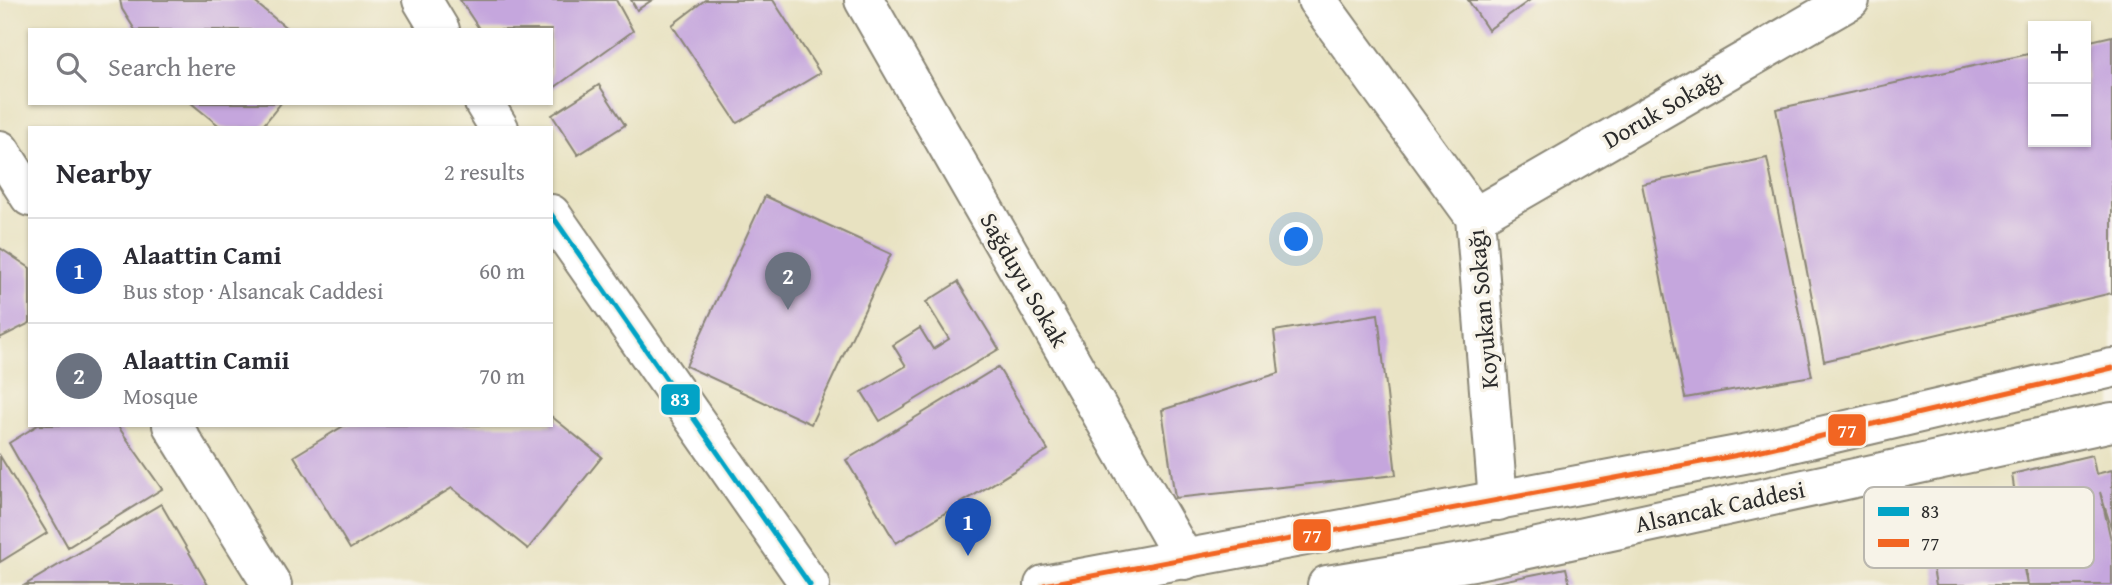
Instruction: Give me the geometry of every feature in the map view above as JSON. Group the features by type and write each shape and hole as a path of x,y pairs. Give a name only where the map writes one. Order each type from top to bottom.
{"street":[{"path":"422,0 439,28"},
{"name":"Sağduyu Sokak","path":"864,0 1185,560"},
{"name":"Koyukan Sokağı","path":"1317,0 1475,217 1498,501"},
{"name":"Doruk Sokağı","path":"1475,217 1850,0"},
{"path":"485,105 498,126"},
{"path":"0,150 28,194"},
{"path":"553,217 810,585"},
{"name":"Alsancak Caddesi","path":"1044,585 1749,453 2112,368"},
{"name":"Alsancak Caddesi","path":"1327,585 1473,561 2112,422"},
{"path":"173,427 272,585"}],"building":[{"path":"120,0 252,0 287,28 134,28 122,9"},
{"path":"460,0 616,0 633,31 553,89 553,28 479,28"},
{"path":"631,0 652,0 637,10"},
{"path":"705,0 773,0 820,73 737,123 672,25"},
{"path":"1468,0 1530,0 1488,30"},
{"path":"2112,36 2112,293 1824,361 1776,109 2028,54 2028,147 2091,147 2091,41"},
{"path":"599,85 625,125 578,155 552,115"},
{"path":"193,105 279,105 263,126 220,126"},
{"path":"1767,158 1812,376 1685,398 1642,184"},
{"path":"765,196 891,254 811,424 686,366"},
{"path":"0,248 28,267 28,324 0,338"},
{"path":"958,282 999,349 880,421 862,392 906,366 893,345 920,328 933,349 949,339 926,302"},
{"path":"1378,314 1396,475 1175,498 1162,410 1279,373 1274,331"},
{"path":"998,367 1048,450 896,543 846,460"},
{"path":"553,418 602,457 528,549 452,488 350,549 294,456 342,427 553,427"},
{"path":"35,427 118,427 162,489 68,547 9,443"},
{"path":"2092,455 2096,474 2112,470 2112,530 2100,492 2112,544 2112,585 2028,585 2026,568 2094,568 2094,487 2014,487 2012,474"},
{"path":"0,456 47,533 0,562"},
{"path":"161,504 208,585 25,585"},
{"path":"1566,568 1570,585 1486,585 1486,584"},
{"path":"1933,568 2024,568 2027,585 1936,585"}],"transit line":[{"name":"83","path":"553,217 810,585"},
{"name":"77","path":"1044,585 1749,453 2112,368"}],"place":[{"name":"Alaattin Camii","path":"788,310"},
{"name":"Alaattin Cami","path":"968,556"}]}
